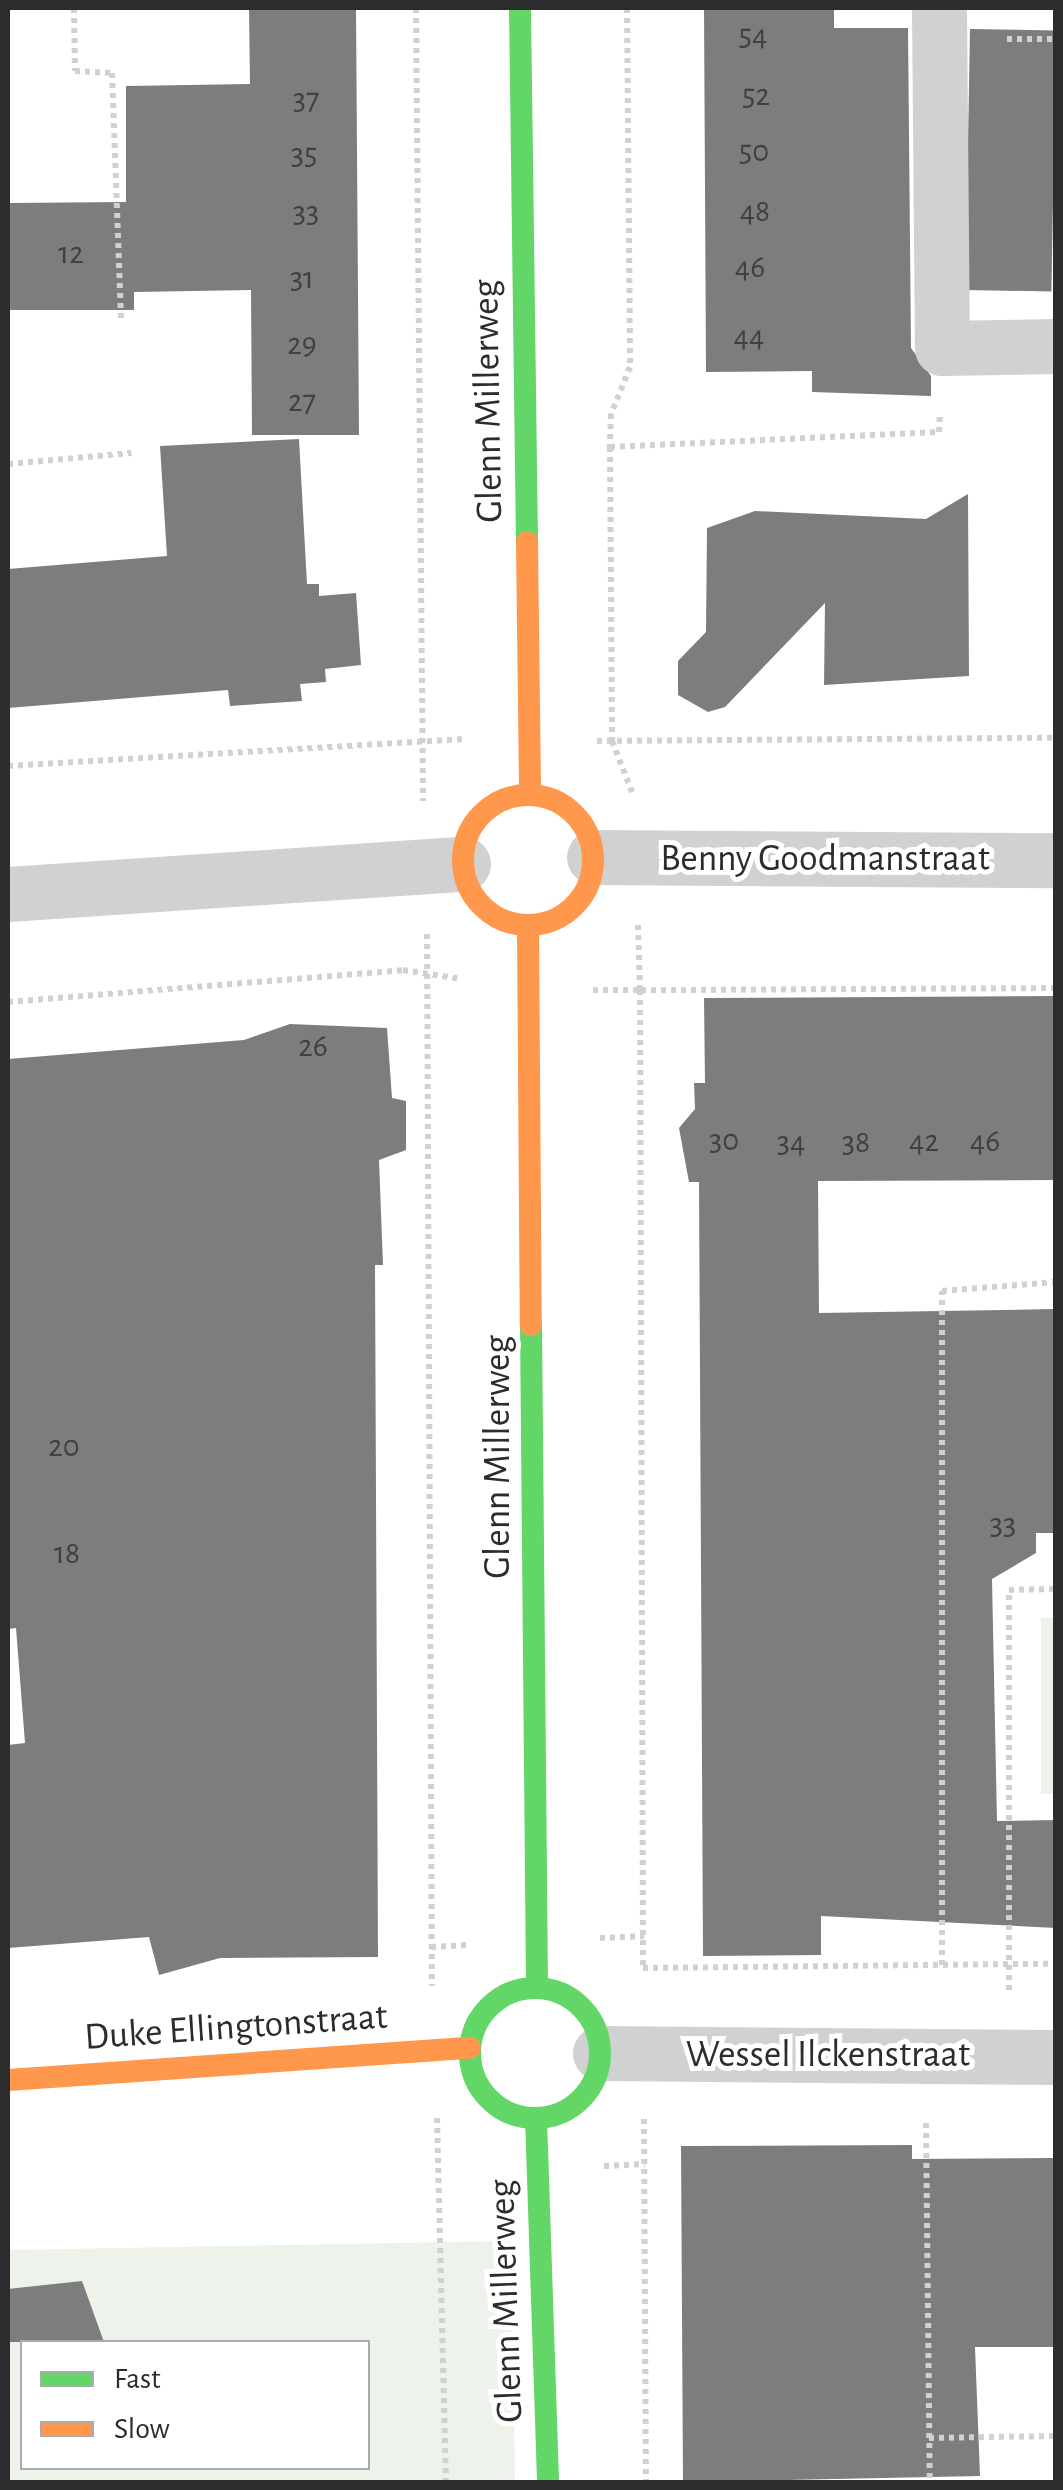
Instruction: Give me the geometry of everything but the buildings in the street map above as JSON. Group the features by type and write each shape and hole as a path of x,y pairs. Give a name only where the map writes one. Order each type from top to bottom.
{"street":[{"name":"Glenn Millerweg","path":"520,8 530,795"},
{"path":"939,8 942,348 1056,346"},
{"path":"8,894 445,865 482,815 530,795 574,814 615,858 570,910 528,926 488,912 445,865"},
{"name":"Benny Goodmanstraat","path":"615,858 1056,860"},
{"name":"Glenn Millerweg","path":"528,926 537,1987"},
{"path":"537,1987 582,2007 622,2054 581,2099 536,2118 492,2102 476,2083 470,2048 497,1999 537,1987"},
{"name":"Duke Ellingtonstraat","path":"8,2080 470,2048"},
{"name":"Wessel Ilckenstraat","path":"622,2054 1032,2057"},
{"name":"Glenn Millerweg","path":"536,2118 548,2482"}],"path":[{"path":"74,8 75,71 112,72 121,320"},
{"path":"416,8 445,865 427,974 434,2048 446,2482"},
{"path":"627,8 630,367 611,414 612,741 631,773 615,858 640,990 643,1968 622,2054 646,2482"},
{"path":"610,448 940,432 942,348"},
{"path":"8,464 132,453"},
{"path":"8,1002 427,974 530,989 1056,988"},
{"path":"942,1965 942,1291 1056,1282"},
{"path":"1032,2057 1009,1964 1009,1590 1056,1589"},
{"path":"643,1968 1056,1964"},
{"path":"925,2056 930,2482"},
{"path":"929,2438 1056,2436"}],"shaded area":[{"path":"1041,1618 1055,1618 1055,1794 1041,1794"},
{"path":"511,2241 515,2482 8,2482 8,2250"}],"traffic: fast":[{"path":"520,8 527,542"},
{"path":"531,1325 537,1987"},
{"path":"535,1988 560,1993 581,2007 595,2028 600,2053 595,2078 581,2099 560,2113 535,2118 510,2113 489,2099 475,2078 470,2053 475,2028 489,2007 510,1993 535,1988"},
{"path":"536,2118 548,2482"}],"traffic: slow":[{"path":"527,542 530,795"},
{"path":"528,795 553,800 574,814 588,835 593,860 588,885 574,906 553,920 528,925 503,920 482,906 468,885 463,860 468,835 482,814 503,800 528,795"},
{"path":"528,926 531,1325"},
{"path":"8,2080 470,2048"}]}
